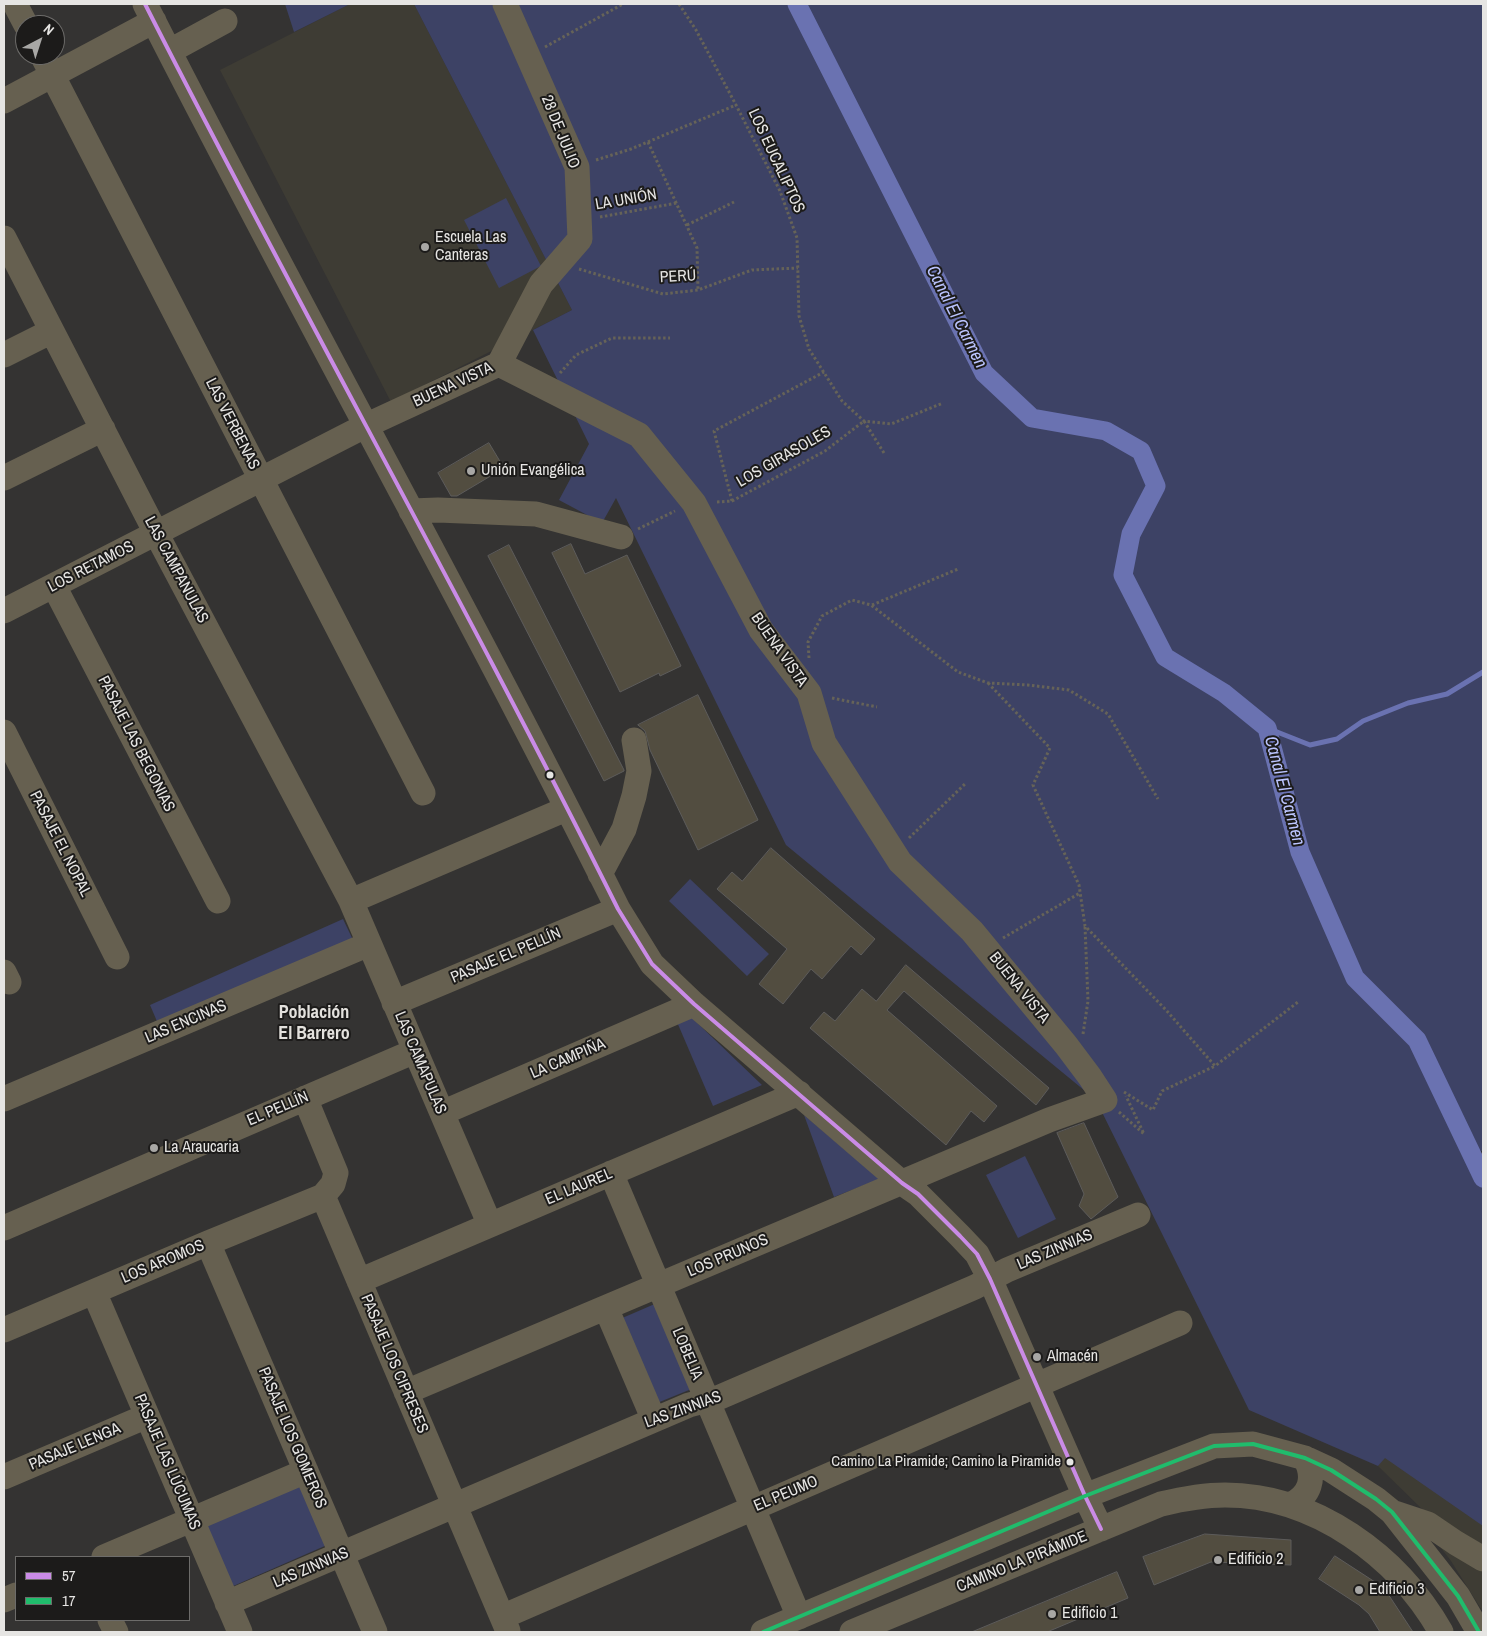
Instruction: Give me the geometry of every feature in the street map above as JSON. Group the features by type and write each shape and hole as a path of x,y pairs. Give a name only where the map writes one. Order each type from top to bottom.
{"street":[{"name":"28 DE JULIO","path":"499,364 541,284 580,239 577,167 505,4"},
{"path":"65,56 150,13 618,909 652,964 694,1004 902,1183 918,1194 977,1254 1038,1385 1085,1496 1102,1529"},
{"path":"170,51 225,21"},
{"path":"4,101 47,65"},
{"name":"LAS VERBENAS","path":"47,65 422,794"},
{"name":"LAS CAMPANULAS","path":"4,238 156,533 350,901"},
{"path":"4,355 52,331"},
{"name":"BUENA VISTA","path":"365,426 499,364 639,435 694,502 761,630 809,693 824,743 900,862 972,931 1079,1062 1105,1100"},
{"name":"LOS RETAMOS","path":"4,612 365,426"},
{"path":"4,478 103,429"},
{"path":"411,511 447,510 536,514 621,537"},
{"name":"PASAJE LAS BEGONIAS","path":"54,586 218,901"},
{"name":"PASAJE EL NOPAL","path":"4,732 117,957"},
{"path":"600,874 624,829 634,796 639,771 634,740"},
{"path":"350,901 566,809"},
{"name":"LAS CAMAPULAS","path":"350,901 490,1225"},
{"name":"PASAJE EL PELLÍN","path":"394,1003 618,909"},
{"name":"LAS ENCINAS","path":"4,1099 369,944"},
{"name":"LA CAMPIÑA","path":"442,1114 694,1004"},
{"name":"EL PELLÍN","path":"4,1228 415,1050"},
{"name":"EL LAUREL","path":"359,1281 799,1093"},
{"path":"305,1098 336,1173 333,1184 323,1196"},
{"name":"LOS PRUNOS","path":"406,1392 1049,1120 1105,1100"},
{"name":"LOBELIA","path":"611,1174 799,1617"},
{"name":"LOS AROMOS","path":"4,1330 323,1196"},
{"name":"PASAJE LOS CIPRESES","path":"323,1196 505,1625"},
{"name":"LAS ZINNIAS","path":"227,1604 689,1405 720,1397 975,1287 1007,1270 1138,1215"},
{"name":"PASAJE LOS GOMEROS","path":"208,1243 375,1632"},
{"name":"PASAJE LAS LÚCUMAS","path":"94,1292 240,1632"},
{"path":"606,1308 654,1420"},
{"name":"EL PEUMO","path":"505,1625 753,1508 1180,1323"},
{"name":"PASAJE LENGA","path":"4,1477 147,1416"},
{"path":"764,1632 1085,1496 1214,1446 1254,1444 1305,1458 1331,1470 1354,1484 1392,1512 1458,1596 1479,1632"},
{"path":"1290,1506 1303,1497 1309,1488 1311,1473 1305,1458"},
{"path":"106,1556 306,1471"},
{"name":"CAMINO LA PIRÁMIDE","path":"852,1632 1161,1504 1204,1496 1247,1496 1290,1506 1312,1514 1353,1535 1372,1550 1409,1586 1430,1613 1441,1632"},
{"path":"1392,1512 1428,1524 1483,1558"}],"path":[{"path":"528,56 623,4"},
{"name":"LOS EUCALIPTOS","path":"679,4 696,30 780,190 797,238 799,316 809,350 842,401 864,420"},
{"path":"577,167 648,142 736,105"},
{"path":"648,142 697,248 698,290"},
{"path":"687,225 734,202"},
{"name":"LA UNIÓN","path":"579,220 677,203"},
{"name":"PERÚ","path":"560,263 662,294 698,290 752,270 798,268"},
{"path":"547,388 576,355 612,338 670,338"},
{"path":"732,501 714,431 824,372"},
{"path":"864,420 891,424 942,403"},
{"path":"864,420 884,454"},
{"name":"LOS GIRASOLES","path":"621,537 694,502 732,501 825,451 864,420"},
{"path":"871,605 958,568"},
{"path":"809,659 808,642 822,616 852,600 871,605 958,672 988,683 1069,690 1108,714 1158,799"},
{"path":"988,683 1050,748 1033,785 1079,885 1085,926 1088,1002 1079,1062"},
{"path":"809,693 877,707"},
{"path":"886,840 908,838 965,784"},
{"path":"986,948 1080,893"},
{"path":"1085,926 1166,1010 1215,1066"},
{"path":"1105,1100 1144,1134 1123,1091 1153,1110 1162,1091 1215,1066 1298,1002"}],"shaded area":[{"path":"285,4 350,4 294,32"},
{"name":"Escuela Las Canteras","path":"350,4 414,4 572,310 391,402 220,70"},
{"path":"414,4 1483,4 1483,1152 1462,1141 1483,1189 1483,1526 1385,1458 1378,1466 1249,1410 1096,1100 786,845 616,498 602,523 559,500 589,444 533,330 572,310"},
{"path":"506,198 541,266 499,288 464,220"},
{"path":"690,879 769,954 747,976 669,901"},
{"path":"343,919 353,940 159,1026 150,1005"},
{"path":"690,1016 762,1085 713,1106 677,1022"},
{"path":"804,1115 880,1179 834,1197"},
{"path":"1025,1156 1056,1219 1018,1238 986,1175"},
{"path":"657,1303 694,1388 657,1403 620,1319"},
{"path":"1483,1343 1483,1612 1451,1561 1431,1535 1423,1510 1378,1466 1413,1419"},
{"path":"298,1480 327,1545 231,1587 202,1522"}],"building":[{"name":"Unión Evangélica","path":"489,443 504,468 457,496 451,496 438,473"},
{"path":"571,544 585,574 627,555 681,666 660,676 659,673 620,692 552,553"},
{"path":"509,545 624,770 604,781 488,556"},
{"path":"698,695 758,820 698,850 650,750 645,731 638,725"},
{"path":"771,848 875,939 861,955 851,946 822,979 811,969 783,1004 759,984 787,949 717,889 732,872 742,881"},
{"path":"906,965 1049,1088 1036,1105 904,991 887,1010 997,1106 984,1122 971,1111 946,1145 810,1028 824,1012 835,1021 862,989 876,1001"},
{"path":"1084,1123 1118,1197 1091,1219 1079,1206 1084,1194 1057,1133"},
{"name":"Edificio 2","path":"1205,1534 1291,1540 1291,1565 1211,1562 1154,1585 1143,1557"},
{"name":"Edificio 3","path":"1335,1556 1375,1582 1390,1597 1413,1632 1380,1632 1369,1614 1359,1605 1319,1579"},
{"name":"Edificio 1","path":"1117,1572 1128,1598 1047,1632 972,1632"}],"waterway":[{"name":"Canal El Carmen","path":"797,4 984,373 1032,418 1106,431 1141,451 1156,486 1131,534 1123,575 1165,657 1224,693 1267,728 1300,852 1355,978 1417,1040 1483,1178"},
{"path":"1267,728 1310,745 1337,739 1363,721 1408,703 1447,694 1483,672"}],"transit line":[{"name":"57","path":"145,4 262,231 502,682 618,909 652,964 694,1004 902,1183 918,1194 977,1254 990,1279 1101,1529"},
{"name":"17","path":"763,1632 1085,1496 1214,1446 1253,1444 1305,1458 1331,1470 1376,1499 1392,1512 1458,1596 1479,1632"}],"place":[{"name":"Escuela Las Canteras","path":"425,247"},
{"name":"Unión Evangélica","path":"471,471"},
{"name":"La Araucaria","path":"154,1148"},
{"name":"Almacén","path":"1037,1357"},
{"name":"Camino La Piramide; Camino la Piramide","path":"1070,1462"},
{"name":"Edificio 2","path":"1218,1560"},
{"name":"Edificio 3","path":"1359,1590"},
{"name":"Edificio 1","path":"1052,1614"}],"district":[{"name":"Población El Barrero","path":"314,1023"}]}
